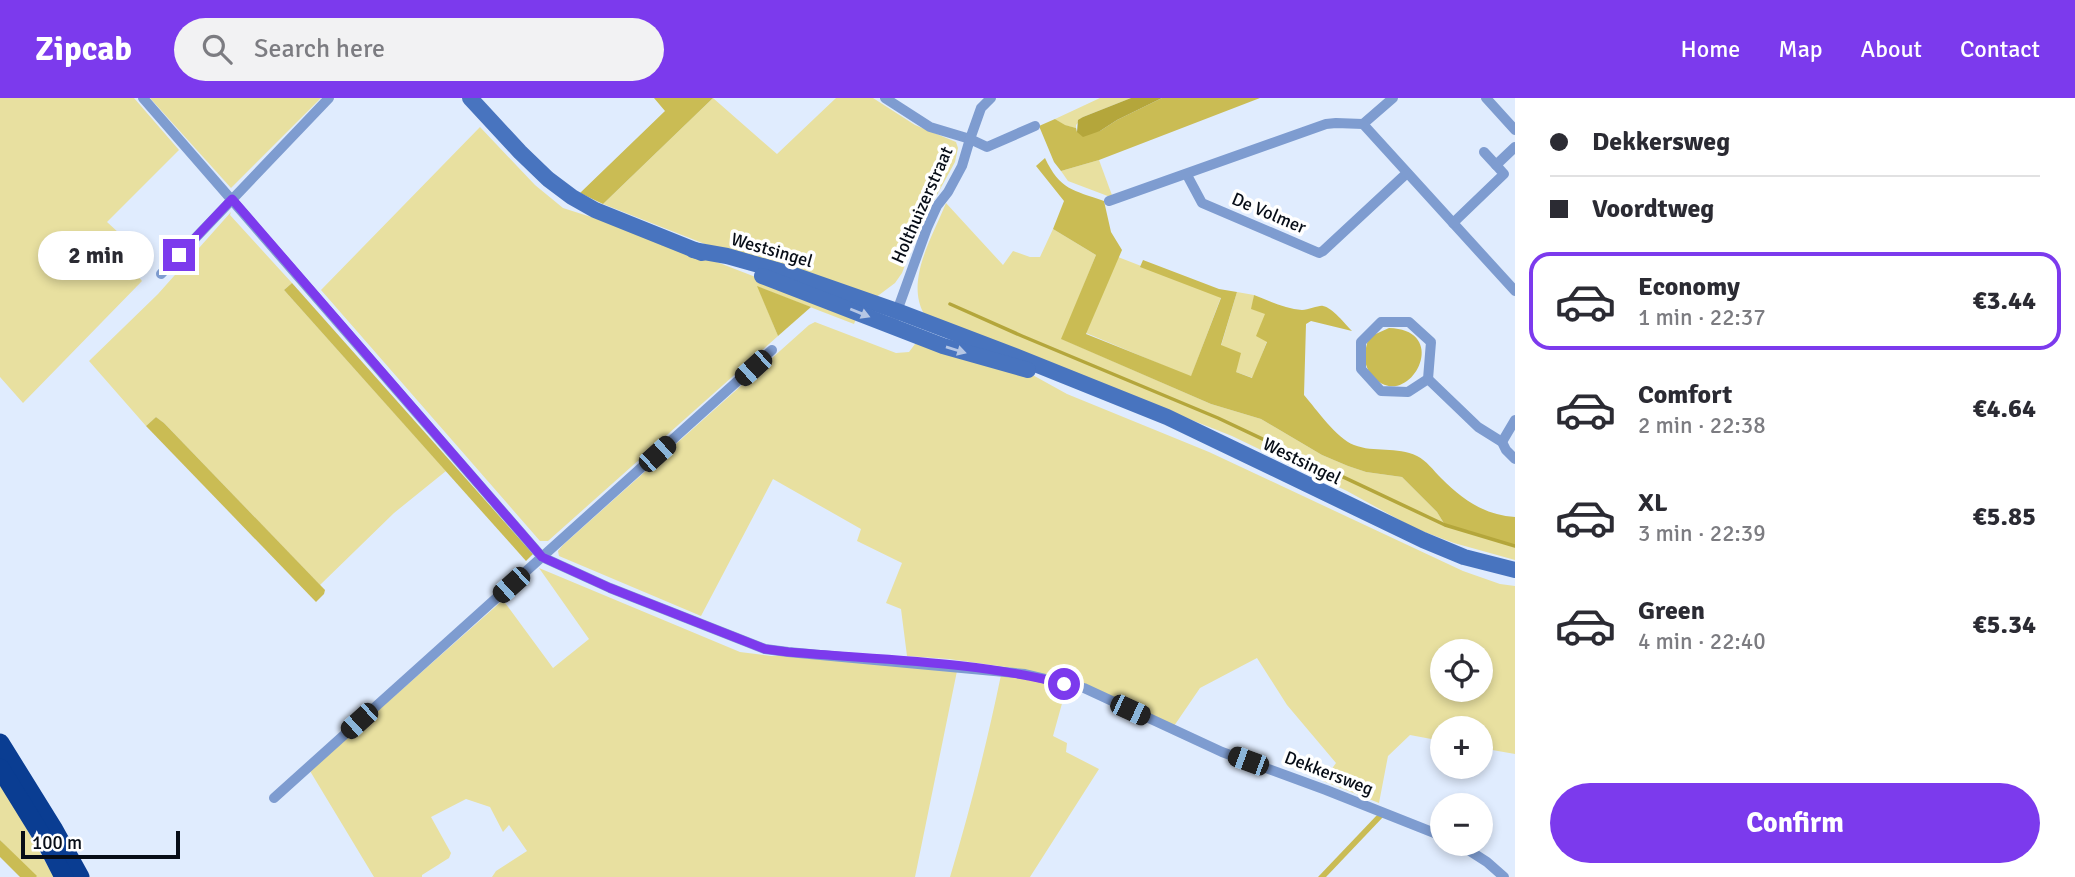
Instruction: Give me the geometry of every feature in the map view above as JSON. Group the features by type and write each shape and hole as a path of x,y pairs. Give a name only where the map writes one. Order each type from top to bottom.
{"highway":[{"path":"0,743 80,877"},
{"path":"0,768 64,877"}],"main road":[{"name":"Westsingel","path":"470,98 548,179 595,210 693,250 727,256 794,275 895,318 1167,417 1423,540 1464,557 1515,570"}],"street":[{"name":"Dekkersweg","path":"143,98 542,557 610,588 765,649 1025,674 1084,688 1222,752 1430,831"},
{"path":"161,274 329,98"},
{"path":"885,98 930,127 988,146 1035,126"},
{"name":"Holthuizerstraat","path":"895,318 927,228 937,206 962,166 981,108 991,98"},
{"path":"1363,124 1393,98"},
{"path":"1486,98 1515,130"},
{"path":"1109,201 1326,124 1363,124 1515,291"},
{"path":"1496,165 1515,146"},
{"path":"1453,223 1504,174 1484,152"},
{"name":"De Volmer","path":"1187,175 1202,203 1319,253 1407,173"},
{"path":"1381,322 1409,322 1431,342 1428,379 1408,392 1381,391 1361,369 1361,342 1381,322"},
{"path":"274,798 772,351"},
{"path":"1428,379 1478,427 1502,442 1515,459"},
{"path":"1502,442 1515,420"},
{"path":"1478,856 1504,877"}],"shaded area":[{"path":"0,98 134,98 179,150 107,222 120,234 110,244 142,281 23,403 0,377"},
{"path":"150,98 321,98 231,188"},
{"path":"654,98 713,98 603,204 580,193 665,111"},
{"path":"713,98 777,154 836,98 873,98 915,125 956,142 958,148 955,162 921,224 902,273 895,283 875,298 738,257 603,204"},
{"path":"1100,98 1131,98 1083,117 1076,128 1055,119"},
{"path":"1131,98 1162,98 1100,131 1083,137 1077,132 1078,120"},
{"path":"1162,98 1260,98 1099,160 1061,171 1054,162 1039,126 1055,119 1076,128 1077,132 1100,131"},
{"path":"480,127 535,185 563,208 644,234 857,316 854,324 758,287 778,336 548,541 540,541 321,290"},
{"path":"1045,158 1062,183 1104,201 1111,232 1122,250 1086,334 1191,376 1221,298 1140,267 1143,260 1219,289 1237,292 1221,345 1241,353 1236,372 1252,378 1267,342 1256,336 1265,314 1251,309 1254,295 1296,309 1327,307 1352,331 1311,321 1306,324 1304,395 1327,423 1347,441 1369,449 1402,451 1417,456 1474,505 1493,513 1515,517 1515,547 1445,525 1437,512 1402,477 1366,472 1348,466 1322,455 1261,419 1211,404 1061,339 1096,255 1053,229 1064,201 1036,166"},
{"path":"1099,160 1113,198 1068,181 1061,171"},
{"path":"946,203 1003,265 1013,251 1030,257 1040,257 1053,229 1096,255 1062,339 1211,404 1261,419 1322,455 1348,466 1366,472 1402,477 1437,512 1445,525 1515,547 1515,560 1454,543 1414,528 1347,491 1232,436 924,314 919,301 919,273"},
{"path":"231,212 230,215 292,283 284,290 446,471 394,513 320,585 164,423 156,417 146,426 89,361 158,294"},
{"path":"1118,257 1221,297 1191,377 1086,333"},
{"path":"292,283 533,554 526,561 284,290"},
{"path":"757,286 811,307 778,336"},
{"path":"1237,292 1254,295 1252,309 1265,313 1267,341 1253,378 1236,372 1221,346"},
{"path":"815,322 896,353 909,352 918,340 1029,373 1067,394 1209,452 1463,571 1500,584 1515,586 1515,754 1493,750 1493,716 1430,716 1430,739 1410,735 1388,756 1379,803 1323,781 1336,763 1287,705 1257,658 1200,688 1174,726 1026,670 907,656 901,609 886,603 902,563 857,541 861,529 773,479 701,616 559,556 558,551 809,325"},
{"path":"1389,328 1409,332 1419,342 1422,355 1418,368 1409,379 1398,386 1384,385 1371,374 1365,361 1369,337"},
{"path":"156,417 325,590 316,602 146,426"},
{"path":"539,568 740,652 957,671 915,877 492,877 496,871 527,851 509,825 503,832 490,807 466,799 431,817 451,853 449,858 422,877 374,877 310,771 503,600 553,668 589,639"},
{"path":"1001,675 1030,679 1066,689 1053,736 1067,743 1066,752 1099,769 1030,877 950,877 978,776"},
{"path":"0,782 54,877 36,877 0,840"},
{"path":"1378,814 1384,816 1326,877 1318,877"},
{"path":"0,840 36,877 20,877 0,857"}],"waterway":[{"path":"950,304 1218,418 1445,525 1515,546"}],"route":[{"path":"179,255 232,199 542,557 610,588 765,649 980,668 1025,674 1064,684"}]}
